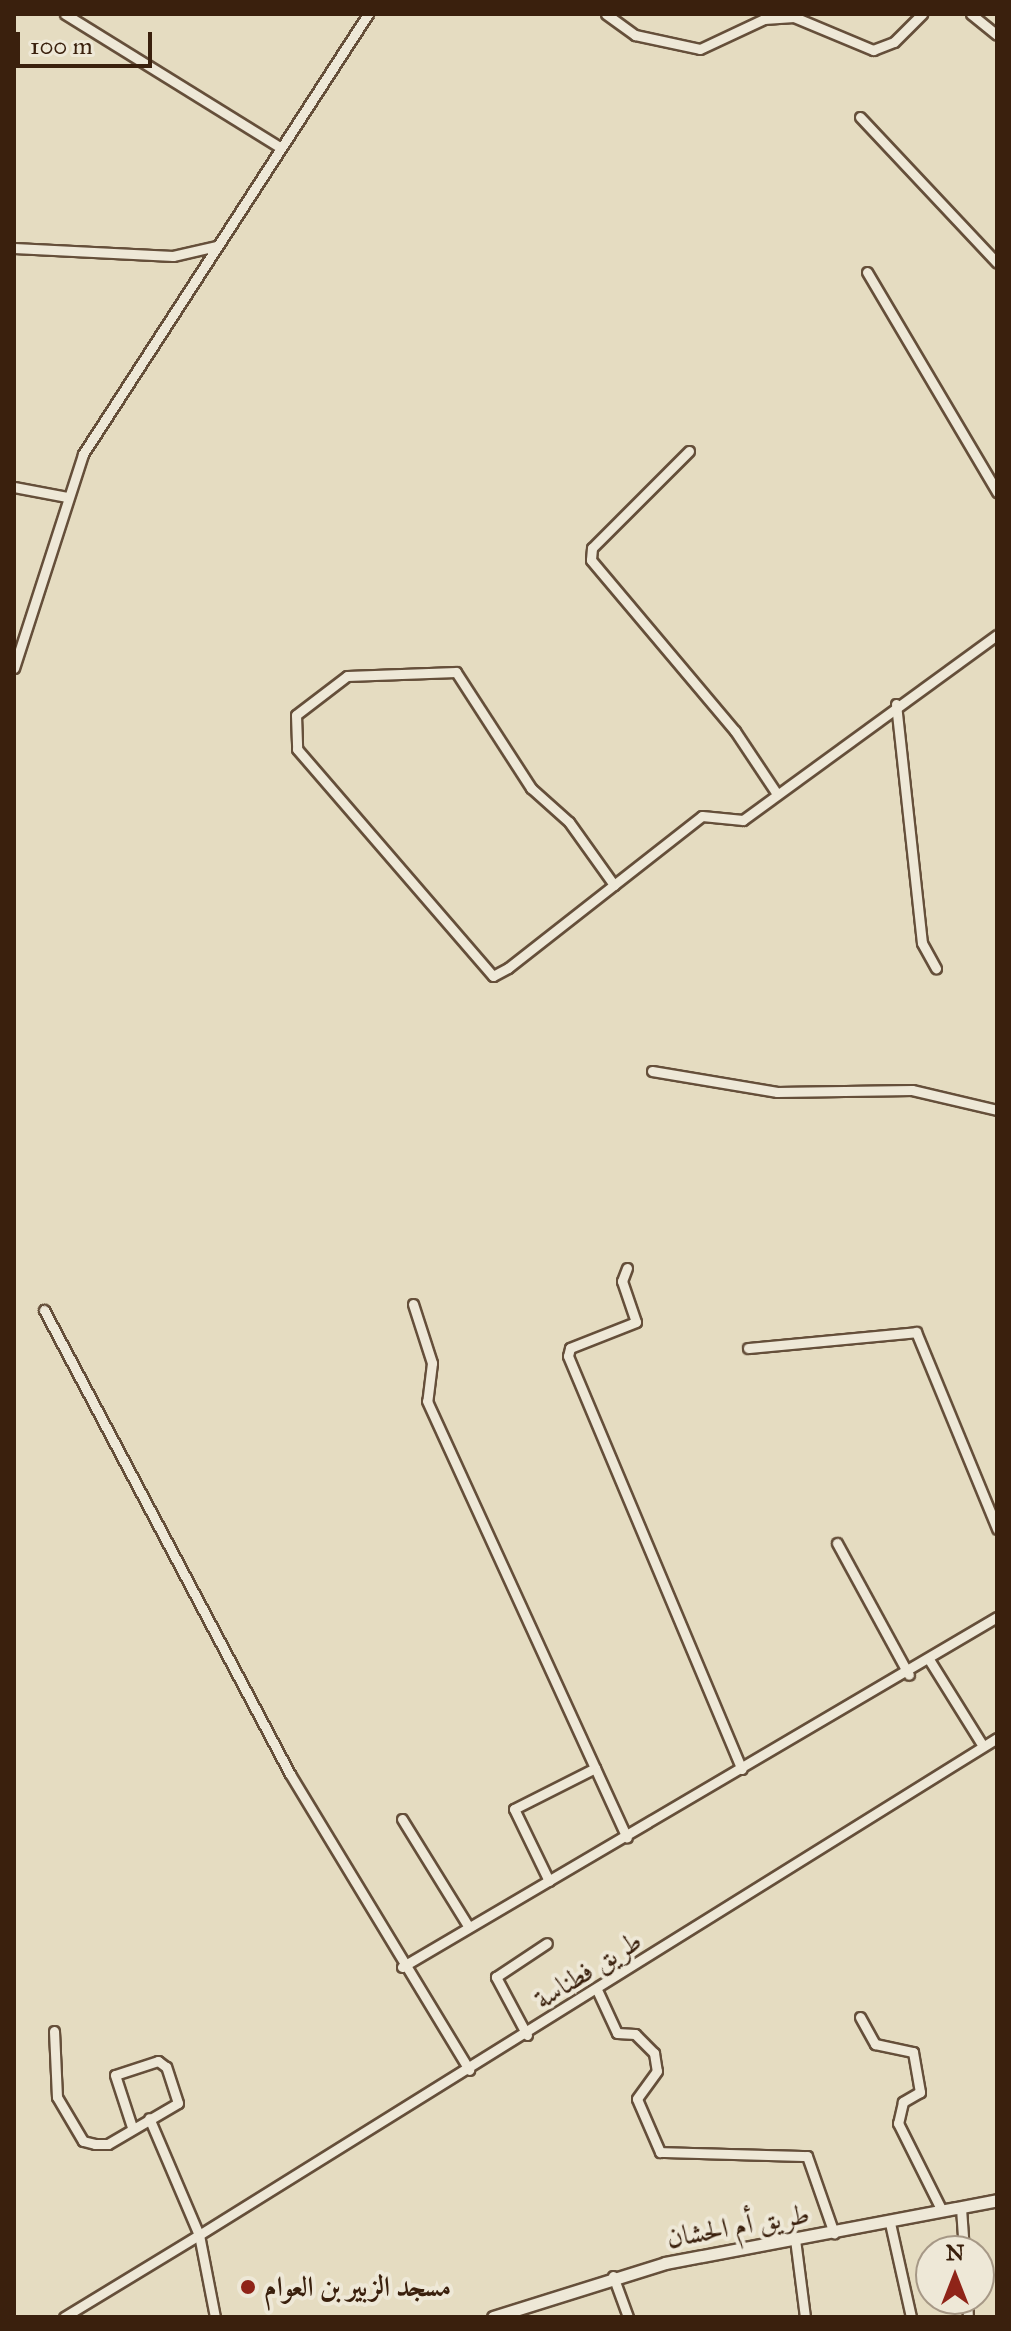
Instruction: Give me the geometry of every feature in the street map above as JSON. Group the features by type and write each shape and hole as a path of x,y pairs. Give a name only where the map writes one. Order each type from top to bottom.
{"street":[{"path":"65,14 278,146"},
{"path":"14,668 67,497 111,403 368,14"},
{"path":"606,14 635,35 700,49 764,19 794,17 873,50 894,42 922,14"},
{"path":"971,14 997,35"},
{"path":"860,117 997,263"},
{"path":"14,248 173,256 216,246"},
{"path":"867,272 997,492"},
{"path":"689,451 592,548 591,560 735,731 777,794"},
{"path":"14,487 67,497"},
{"path":"614,885 569,822 531,788 456,672 347,676 296,715 297,749 488,974 508,968 614,885 702,816 738,822 896,704 997,635"},
{"path":"896,704 922,943 936,968"},
{"path":"652,1071 777,1092 891,1088 997,1110"},
{"path":"627,1268 622,1281 636,1322 570,1348 568,1356 742,1769"},
{"path":"413,1304 432,1363 427,1401 627,1837"},
{"path":"44,1310 290,1774 402,1967 469,2070"},
{"path":"748,1348 916,1332 997,1529"},
{"path":"837,1543 909,1675"},
{"path":"402,1967 468,1926 909,1675 997,1617"},
{"path":"930,1661 983,1746"},
{"name":"طريق فطناسة","path":"64,2317 598,1992 996,1740"},
{"path":"549,1881 514,1809 595,1768"},
{"path":"402,1819 468,1926"},
{"path":"527,2035 496,1977 547,1943"},
{"path":"598,1992 617,2033 635,2034 654,2053 657,2071 637,2099 660,2152 807,2156 834,2233"},
{"path":"860,2017 875,2044 913,2052 920,2092 903,2102 898,2123 942,2211"},
{"path":"54,2031 57,2097 83,2141 108,2144 179,2097 158,2061 113,2080 132,2127"},
{"path":"149,2118 199,2235 215,2317"},
{"name":"طريق أم الحشان","path":"493,2317 520,2312 613,2276 997,2200"},
{"path":"961,2208 963,2235"},
{"path":"890,2223 911,2317"},
{"path":"795,2239 805,2317"},
{"path":"613,2276 628,2317"}],"place":[{"name":"مسجد الزبير بن العوام","path":"248,2287"}]}
